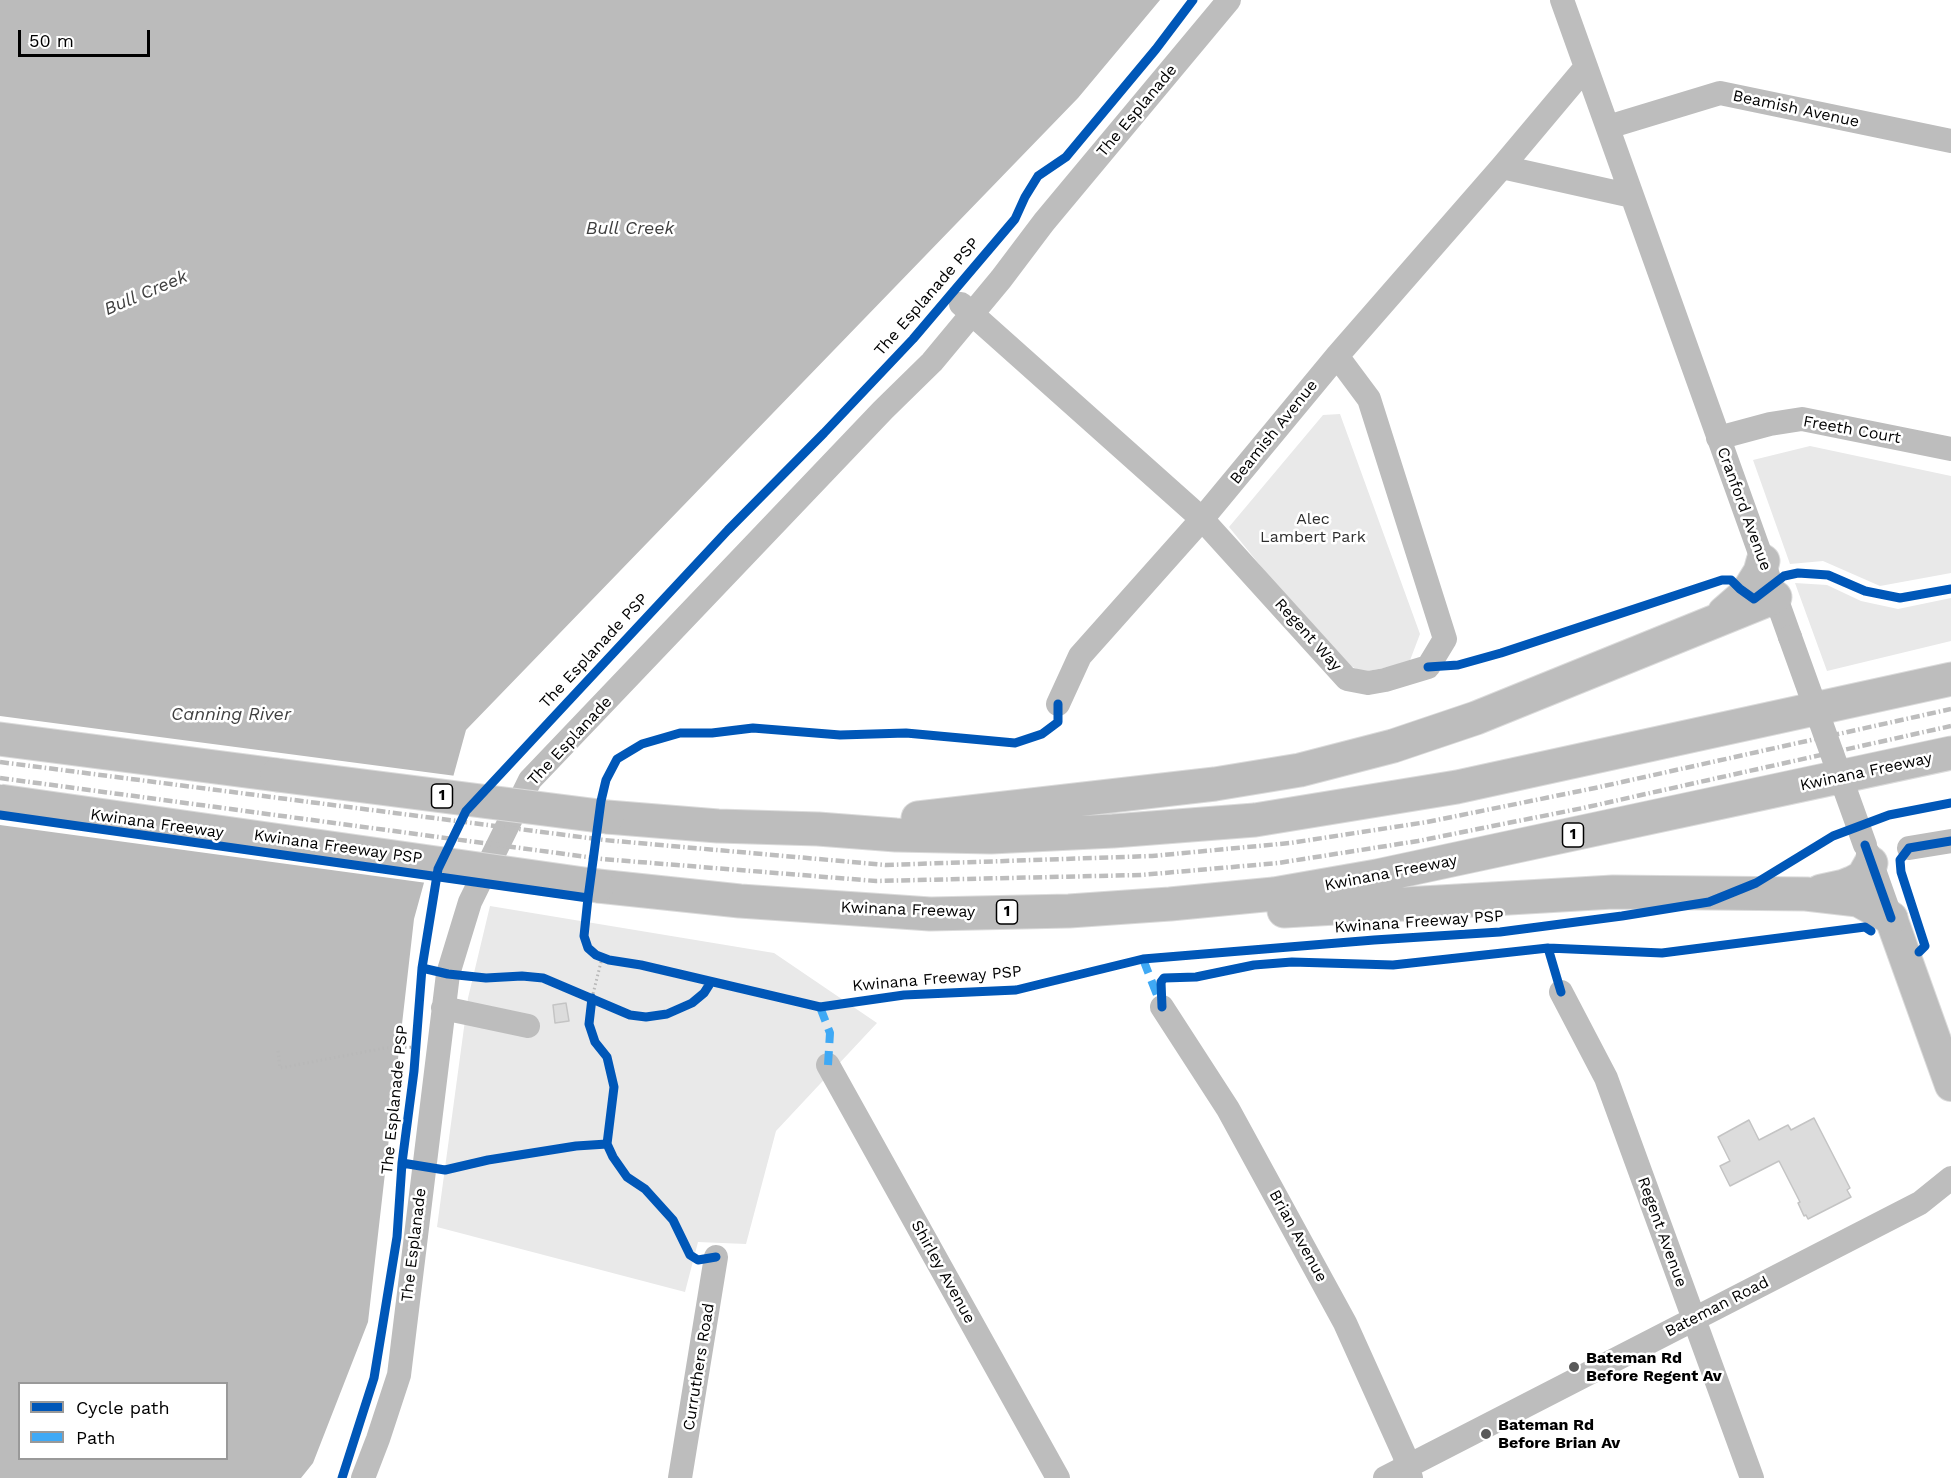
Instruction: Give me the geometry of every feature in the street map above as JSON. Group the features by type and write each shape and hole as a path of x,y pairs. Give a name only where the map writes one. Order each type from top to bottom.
{"highway":[{"path":"1711,623 1747,593 1760,572 1763,561"},
{"path":"818,829 1215,784 1300,770 1393,746 1476,718 1775,597"},
{"name":"1","path":"0,739 607,817 718,826 818,829 896,835 991,837 1113,831 1255,820 1457,787 1951,679"},
{"name":"Kwinana Freeway","path":"0,801 608,888 740,901 930,914 1069,911 1274,894 1377,876 1951,753"},
{"path":"1806,894 1844,886 1863,877 1868,854"},
{"path":"608,888 857,924 995,929 1613,892 1806,894 1858,900 1891,918"}],"main road":[{"name":"Cranford Avenue","path":"1891,918 1951,1085"}],"street":[{"name":"The Esplanade","path":"363,1478 399,1375 448,974 470,902 530,780 883,410 921,350 966,309 993,269 1044,222 1229,0"},
{"name":"Cranford Avenue","path":"1562,0 1891,918"},
{"name":"Beamish Avenue","path":"1058,704 1080,656 1202,519 1337,356 1586,67"},
{"name":"Beamish Avenue","path":"1608,127 1720,93 1951,141"},
{"path":"1502,167 1632,196"},
{"name":"Regent Way","path":"966,309 1202,519 1347,679 1368,683 1428,667 1445,639 1369,399 1337,356"},
{"name":"Freeth Court","path":"1718,438 1770,424 1802,419 1951,449"},
{"path":"1909,848 1951,842"},
{"name":"Regent Avenue","path":"1561,992 1606,1078 1752,1478"},
{"name":"Brian Avenue","path":"1162,1006 1228,1110 1345,1323 1409,1472"},
{"path":"443,1008 528,1026"},
{"name":"Shirley Avenue","path":"828,1065 1058,1478"},
{"name":"Bateman Road","path":"1386,1478 1409,1472 1694,1319 1920,1203 1951,1178"},
{"name":"Bateman Road","path":"1920,1203 1951,1197"},
{"name":"Curruthers Road","path":"681,1478 716,1257"}],"path":[{"path":"601,1002 588,1000 602,958"},
{"path":"278,1050 280,1068 384,1047 416,1051"}],"green space":[{"name":"Alec Lambert Park","path":"1340,414 1420,634 1409,663 1363,672 1336,659 1229,527 1323,415"},
{"path":"1810,446 1951,476 1951,573 1880,586 1823,561 1790,564 1753,460"},
{"path":"1795,583 1827,585 1861,601 1898,609 1951,598 1951,641 1827,671"},
{"path":"490,906 774,953 877,1023 776,1131 746,1244 698,1242 685,1292 437,1227 468,998"}],"water":[{"name":"Canning River","path":"0,0 1160,0 1078,98 466,730 414,919 368,1322 313,1463 301,1478 0,1478"}],"pier":[{"path":"0,716 456,776 427,883 0,825"}],"building":[{"path":"566,1003 569,1021 555,1023 553,1005"},
{"path":"1814,1118 1850,1188 1847,1190 1851,1197 1808,1219 1806,1215 1804,1216 1798,1203 1800,1202 1779,1161 1730,1186 1720,1166 1730,1161 1718,1137 1749,1120 1759,1140 1788,1125 1791,1130"}],"railway":[{"path":"0,762 604,840 886,865 1152,856 1290,843 1427,822 1595,788 1951,709"},
{"path":"0,778 602,859 876,881 1141,875 1278,863 1418,841 1583,808 1951,726"}],"marked path":[{"path":"1143,959 1157,995"},
{"path":"820,1007 830,1033 828,1065"}],"cycle path":[{"name":"The Esplanade PSP","path":"342,1478 374,1378 397,1237 402,1163 414,1071 422,968 438,869 466,811 728,530 913,339 1015,219 1038,176 1066,157 1156,49 1193,0"},
{"path":"1428,667 1458,665 1501,653 1722,580 1731,580 1754,599 1784,576 1798,573 1828,575 1865,591 1900,598 1951,589"},
{"name":"Kwinana Freeway PSP","path":"1058,704 1058,722 1042,734 1015,743 906,733 840,735 753,728 712,733 680,733 642,744 617,759 606,780 588,898 584,936 588,948 596,955 609,960 641,965 820,1007 904,995 1016,990 1143,959 1500,932 1709,902 1756,883 1833,836 1889,815 1951,803"},
{"name":"Kwinana Freeway PSP","path":"0,815 588,898"},
{"path":"1919,952 1925,946 1901,872 1900,860 1909,848 1951,841"},
{"path":"1865,845 1891,918"},
{"path":"1548,948 1662,953 1865,927 1871,931"},
{"path":"1162,1007 1161,982 1164,978 1196,977 1254,965 1292,962 1393,965 1548,948 1561,992"},
{"path":"422,968 448,974 486,978 522,976 543,978 630,1015 646,1017 667,1014 692,1003 704,993 711,982"},
{"path":"592,998 589,1024 595,1042 607,1057 614,1087 607,1144 613,1157 627,1177 645,1189 673,1220 690,1255 698,1260 716,1257"},
{"name":"The Esplanade PSP","path":"402,1163 445,1170 488,1160 576,1146 607,1144"}],"place":[{"name":"Bateman Rd Before Regent Av","path":"1574,1367"},
{"name":"Bateman Rd Before Brian Av","path":"1486,1434"}],"water label":[{"name":"Bull Creek","path":"630,229"},
{"name":"Bull Creek","path":"146,293"}]}
